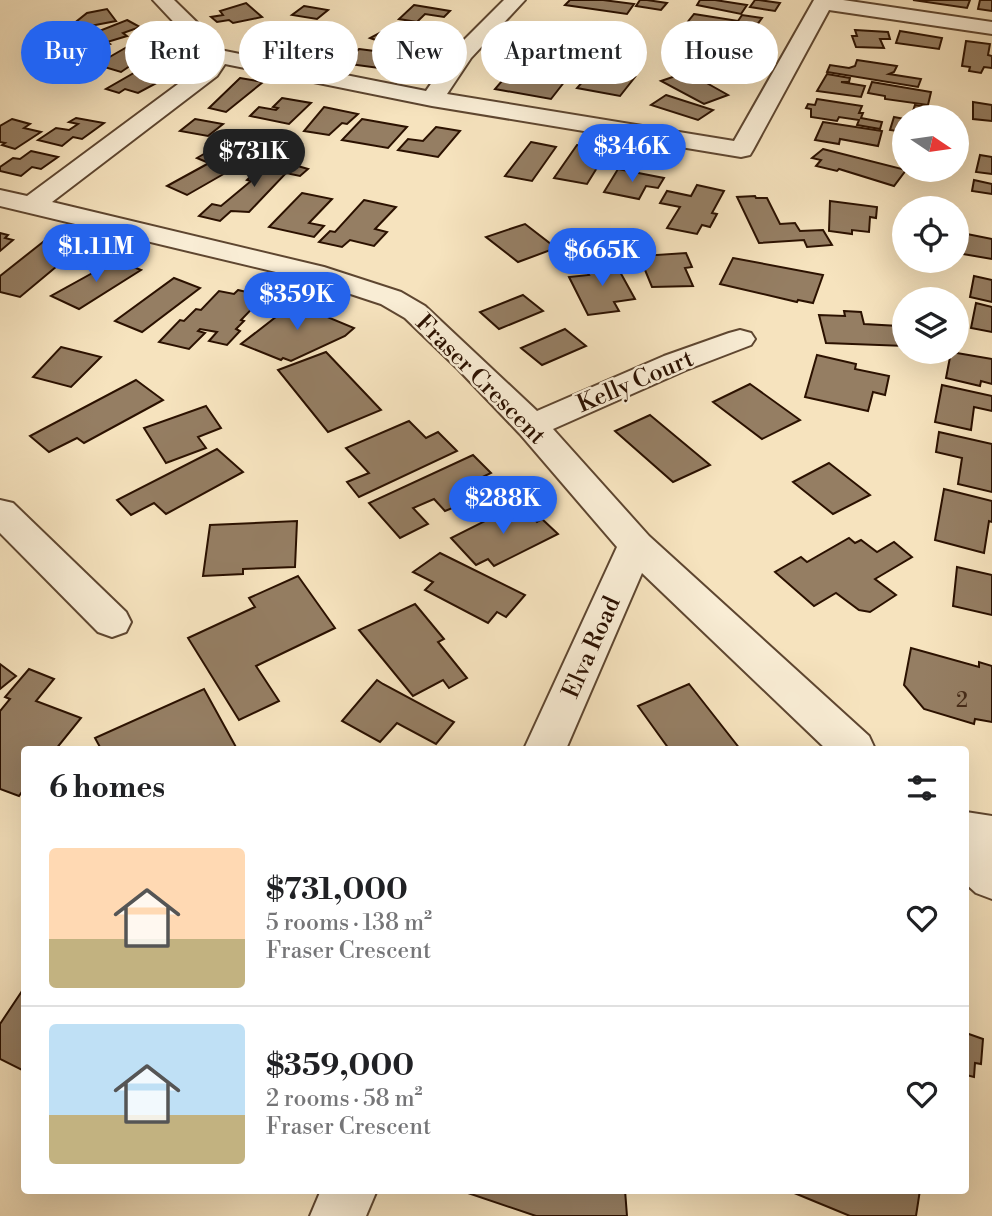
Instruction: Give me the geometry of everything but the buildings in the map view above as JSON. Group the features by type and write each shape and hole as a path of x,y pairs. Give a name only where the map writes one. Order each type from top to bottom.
{"street":[{"path":"163,0 184,21"},
{"path":"432,99 463,54 515,0"},
{"path":"225,57 432,99 740,150 823,1 992,28"},
{"path":"32,205 193,84"},
{"name":"Fraser Crescent","path":"0,198 302,270 391,298 415,312 469,362 531,426 636,545 851,746"},
{"name":"Kelly Court","path":"531,426 675,363 740,339"},
{"path":"0,512 112,622"},
{"name":"Elva Road","path":"546,746 636,545"},
{"path":"969,832 992,836"},
{"path":"969,857 992,878"},
{"path":"338,1216 347,1194"}]}
